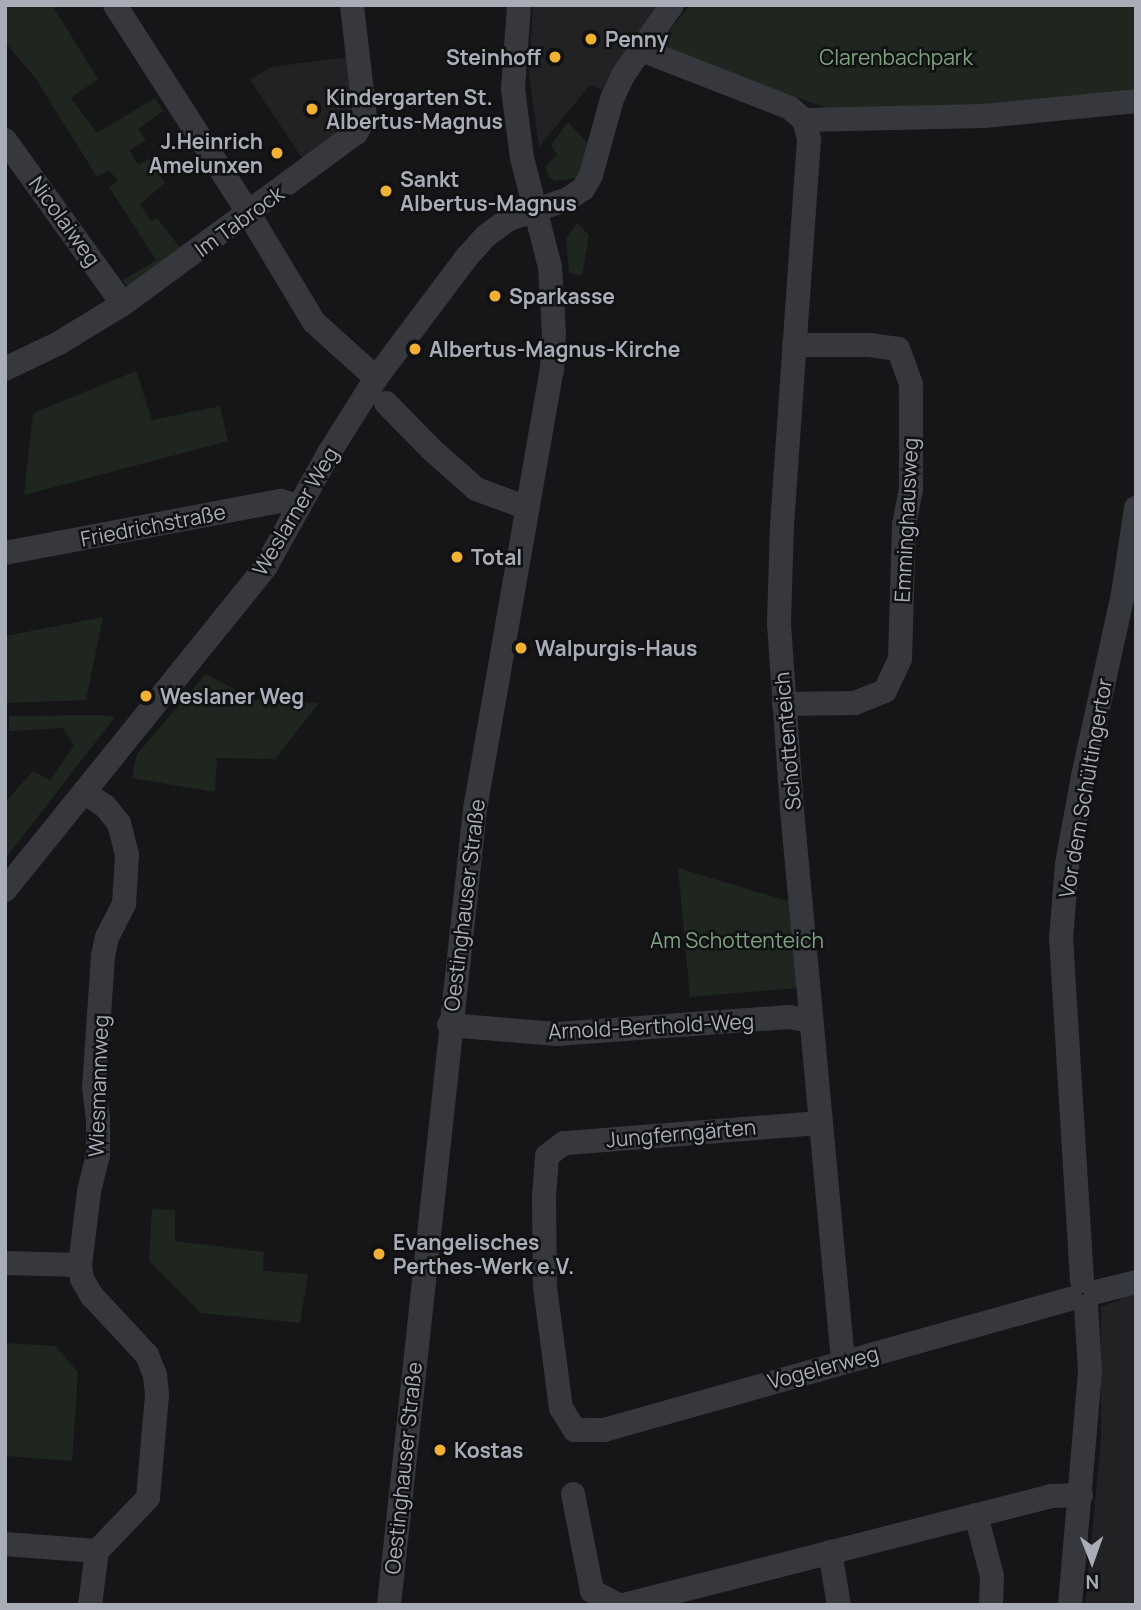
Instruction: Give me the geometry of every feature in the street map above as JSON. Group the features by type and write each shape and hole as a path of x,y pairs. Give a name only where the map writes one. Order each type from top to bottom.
{"street":[{"path":"115,5 314,321 376,378"},
{"name":"Im Tabrock","path":"5,369 59,343 123,304 356,133 365,118 352,5"},
{"name":"Oestinghauser Straße","path":"388,1605 449,1025 475,808 544,422 554,334 550,267 522,158 513,89 519,5"},
{"name":"Weslarner Weg","path":"5,890 266,566 376,378 466,258 486,236 507,220 568,199 587,182 612,99 639,49 672,5"},
{"path":"639,49 790,108 804,120 985,116 1136,101"},
{"name":"Schottenteich","path":"804,120 808,139 781,554 779,624 783,704 843,1361"},
{"name":"Nicolaiweg","path":"5,140 123,304"},
{"name":"Emminghausweg","path":"783,704 855,703 885,691 900,659 904,525 911,490 911,384 898,349 871,345 794,345"},
{"path":"386,403 431,449 476,489 528,508"},
{"name":"Friedrichstraße","path":"5,553 281,501 299,507"},
{"name":"Vor dem Schültingertor","path":"1070,1605 1090,1371 1061,939 1067,864 1080,789 1129,596 1136,508"},
{"name":"Wiesmannweg","path":"84,792 104,806 119,823 127,855 124,904 107,937 103,956 94,1087 98,1155 89,1192 80,1265 82,1279 92,1296 147,1355 155,1375 157,1395 148,1498 97,1551"},
{"name":"Arnold-Berthold-Weg","path":"449,1025 556,1034 789,1017 811,1021"},
{"name":"Jungferngärten","path":"575,1430 561,1408 545,1287 544,1197 547,1156 564,1143 820,1122"},
{"path":"5,1263 80,1265"},
{"name":"Vogelerweg","path":"575,1430 604,1430 843,1361 1136,1282"},
{"path":"573,1494 592,1591 618,1605"},
{"path":"624,1605 670,1600 830,1552 1051,1496 1081,1495"},
{"path":"976,1515 992,1576 991,1605"},
{"path":"5,1544 97,1551 90,1605"},
{"path":"830,1552 839,1605"}],"shaded area":[{"path":"533,5 657,5 608,92 590,85 539,147 529,74"},
{"name":"Kindergarten St. Albertus-Magnus","path":"349,57 354,120 304,161 250,80 271,67"},
{"path":"1136,1293 1136,1605 1085,1605 1101,1440 1101,1307"}],"green space":[{"path":"5,5 52,5 98,79 71,98 97,133 155,98 163,111 138,129 146,140 130,150 138,165 149,159 165,183 140,204 151,221 157,218 182,250 128,286 122,281 156,260 109,187 118,181 109,170 97,177 36,79 5,42"},
{"name":"Clarenbachpark","path":"690,5 1136,5 1136,93 944,108 832,110 656,47"},
{"path":"568,122 588,144 584,168 575,178 555,181 549,177 545,167 557,155 551,145"},
{"path":"577,223 589,235 582,275 569,273 566,239"},
{"path":"136,371 152,420 220,406 228,441 24,495 33,413"},
{"path":"103,617 86,700 5,703 5,636"},
{"path":"206,674 254,700 319,703 275,759 217,758 215,792 132,778 137,754"},
{"path":"9,716 115,717 5,859 5,802 33,771 50,780 74,746 63,728 9,731"},
{"name":"Am Schottenteich","path":"678,868 791,902 798,988 690,997"},
{"path":"152,1209 175,1210 175,1241 264,1252 263,1271 308,1274 300,1323 201,1313 149,1261"},
{"path":"5,1343 55,1346 78,1372 72,1461 5,1456"}],"place":[{"name":"Penny","path":"591,39"},
{"name":"Steinhoff","path":"555,57"},
{"name":"Kindergarten St. Albertus-Magnus","path":"312,109"},
{"name":"J.Heinrich Amelunxen","path":"277,153"},
{"name":"Sankt Albertus-Magnus","path":"386,191"},
{"name":"Sparkasse","path":"495,296"},
{"name":"Albertus-Magnus-Kirche","path":"415,349"},
{"name":"Total","path":"457,557"},
{"name":"Walpurgis-Haus","path":"521,648"},
{"name":"Weslaner Weg","path":"146,696"},
{"name":"Evangelisches Perthes-Werk e.V.","path":"379,1254"},
{"name":"Kostas","path":"440,1450"}]}
